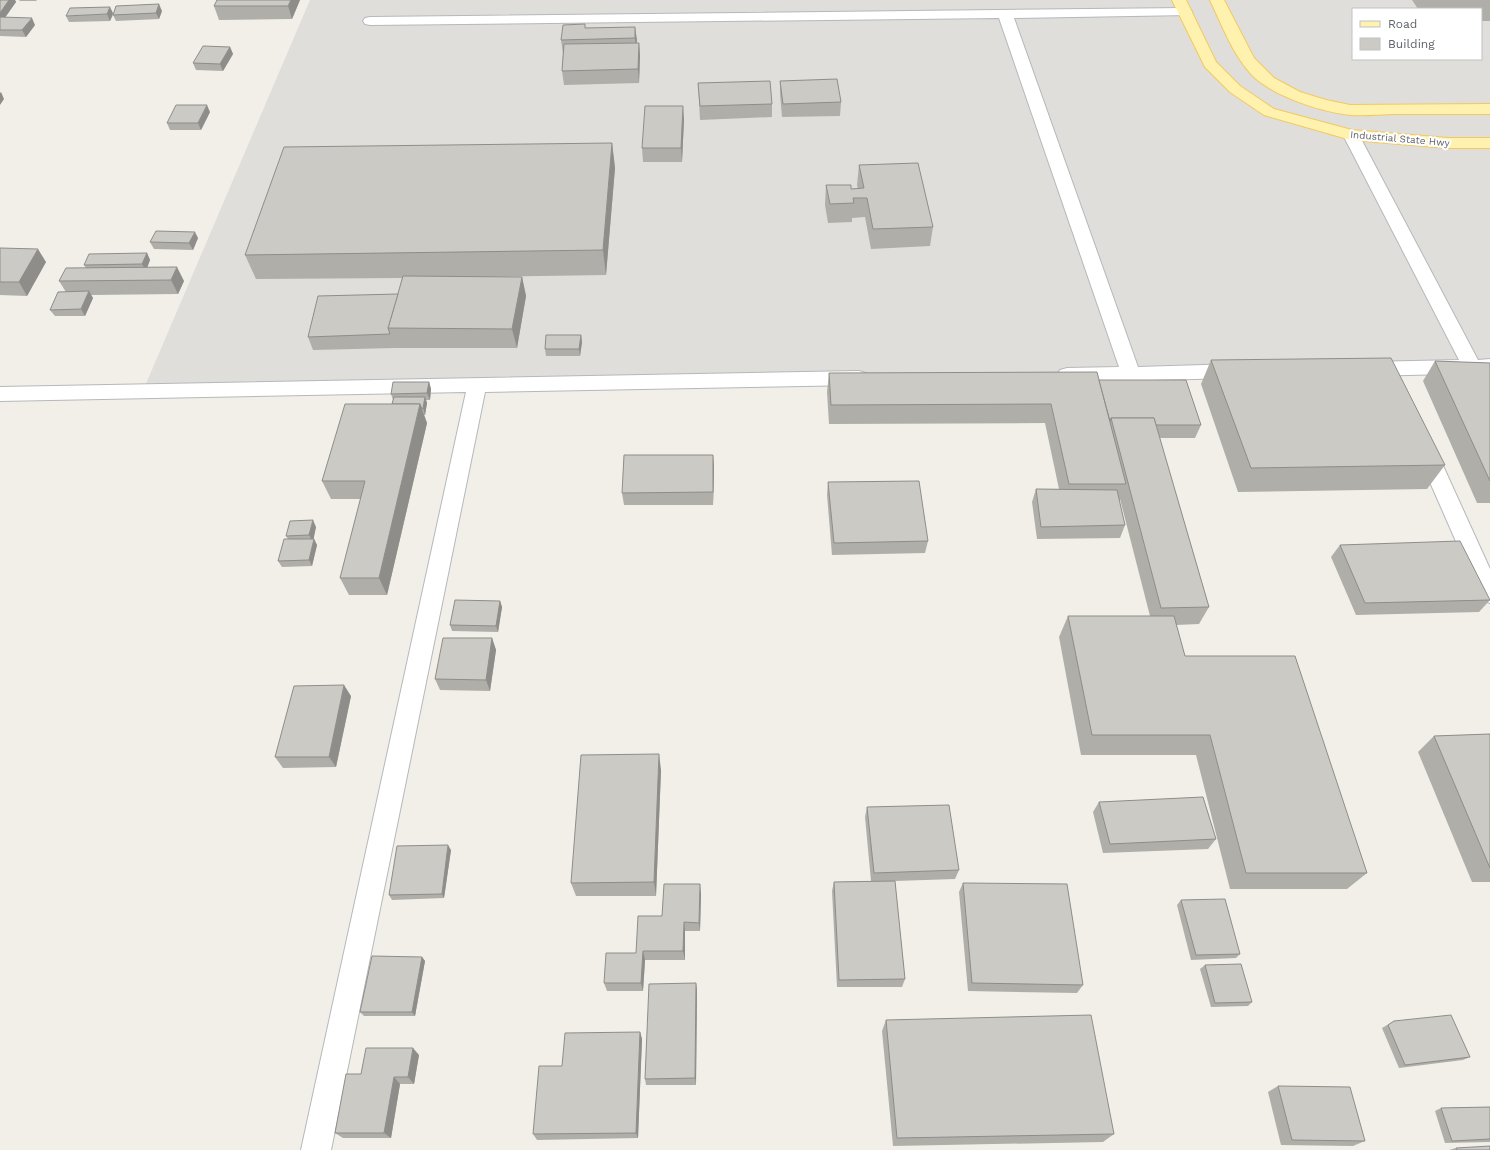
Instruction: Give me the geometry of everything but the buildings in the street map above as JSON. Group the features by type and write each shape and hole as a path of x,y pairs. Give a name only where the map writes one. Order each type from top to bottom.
{"main road":[{"name":"Industrial State Hwy","path":"1217,0 1248,61 1267,80 1291,95 1328,106 1350,110 1490,109"},
{"name":"Industrial State Hwy","path":"1182,6 1210,64 1235,89 1269,112 1351,135 1448,143 1490,142"}],"street":[{"path":"370,21 1005,14 1182,6"},
{"path":"1005,14 1131,374"},
{"path":"1351,135 1481,366 1351,369"},
{"path":"1390,368 1400,390"},
{"path":"1051,375 1257,371"},
{"path":"0,394 477,384 876,378"},
{"path":"316,1150 477,384"},
{"path":"1419,434 1490,594"}],"shaded area":[{"path":"310,0 1490,0 1490,366 145,386"}]}
